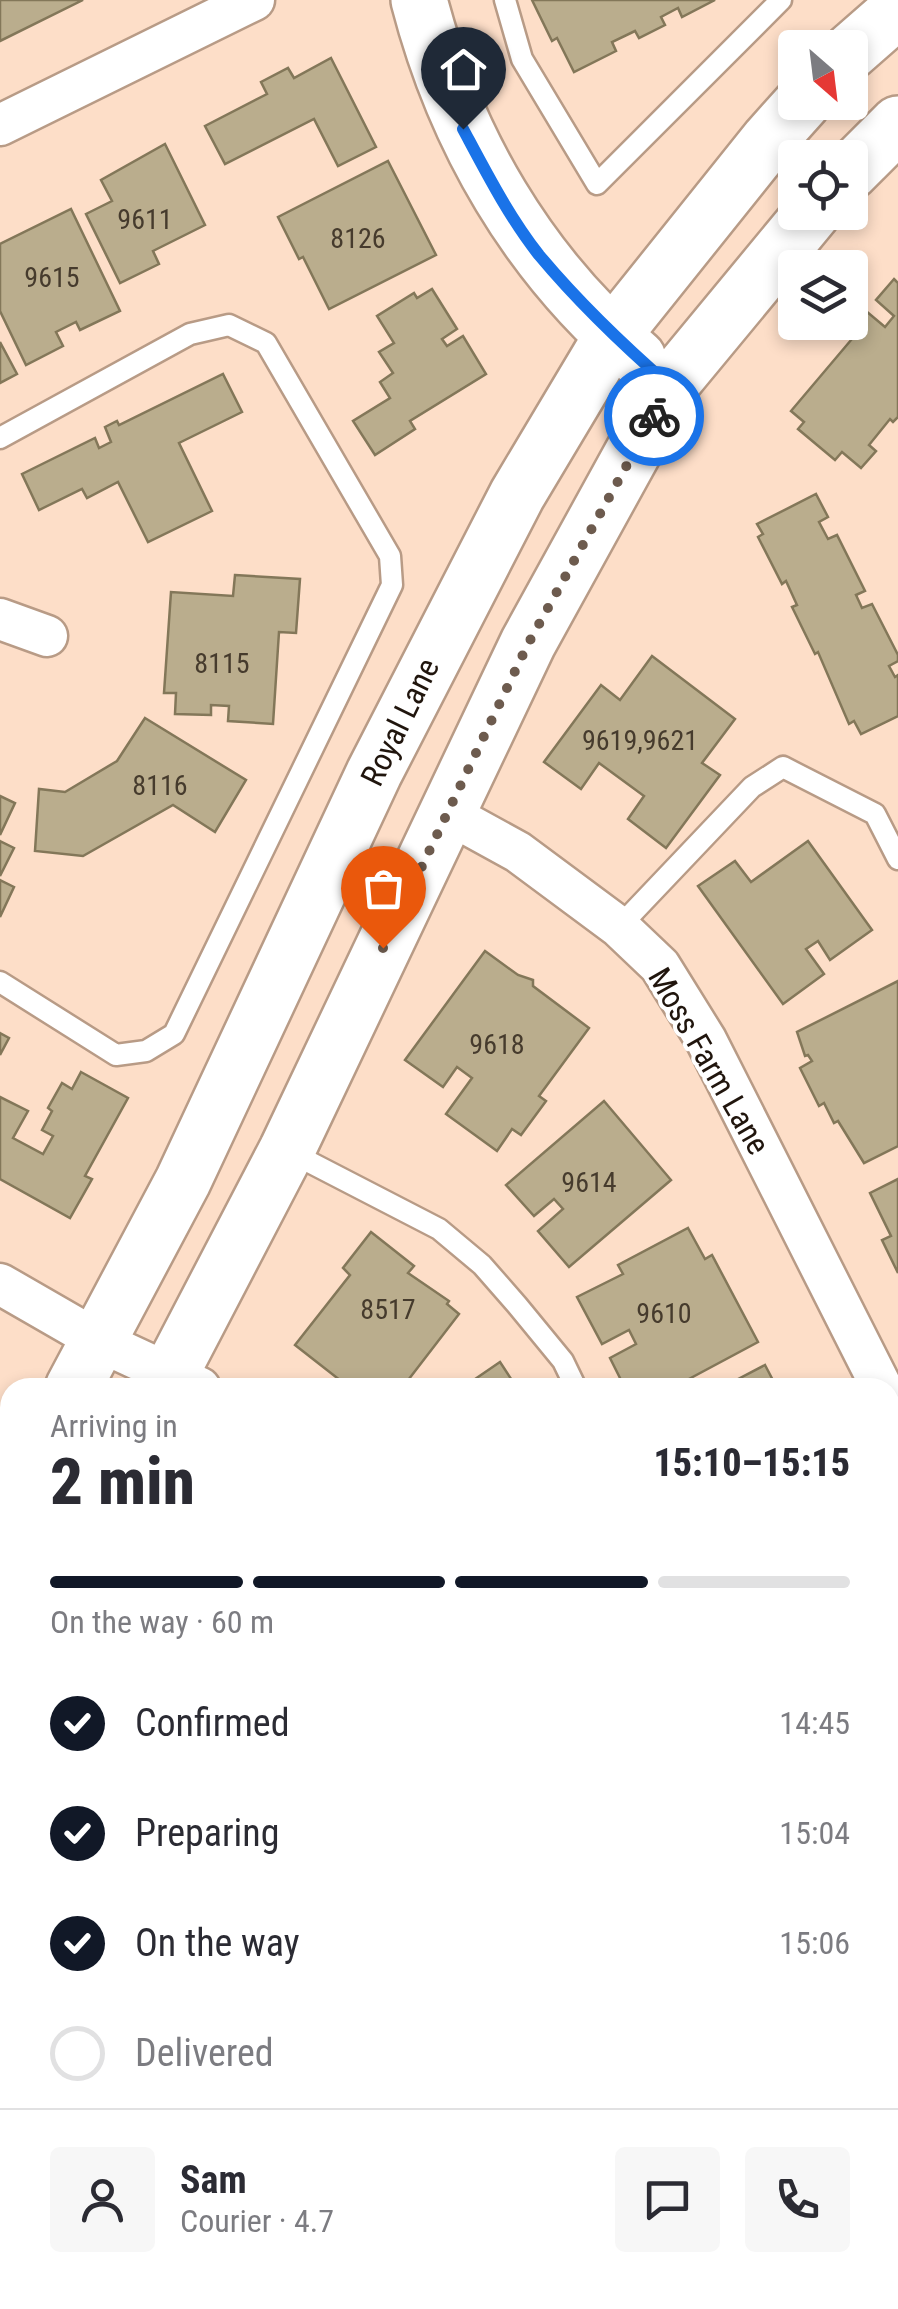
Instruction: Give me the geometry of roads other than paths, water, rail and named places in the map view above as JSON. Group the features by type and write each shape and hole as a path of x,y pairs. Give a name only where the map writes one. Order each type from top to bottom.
{"main road":[{"path":"419,0 432,52 463,129 500,197 538,253 612,336 670,386"},
{"path":"868,36 898,10"},
{"name":"Royal Lane","path":"79,1378 182,1181 374,773 470,582 612,336 787,120"},
{"path":"868,154 898,124"},
{"path":"180,1378 528,644 670,386 798,230"}],"street":[{"path":"0,125 254,0"},
{"path":"0,619 47,636"},
{"name":"Moss Farm Lane","path":"447,813 518,852 619,927 660,966 706,1040 877,1378"},
{"path":"0,1284 170,1378"}],"lane":[{"path":"505,0 522,58 597,184 782,0"},
{"path":"0,438 190,334 229,326 266,343 390,556 392,585 174,1034 146,1051 116,1054 0,982"},
{"path":"619,927 752,787 784,767 876,814 898,859"},
{"path":"287,1150 439,1229 482,1264 518,1305 571,1378"}]}
